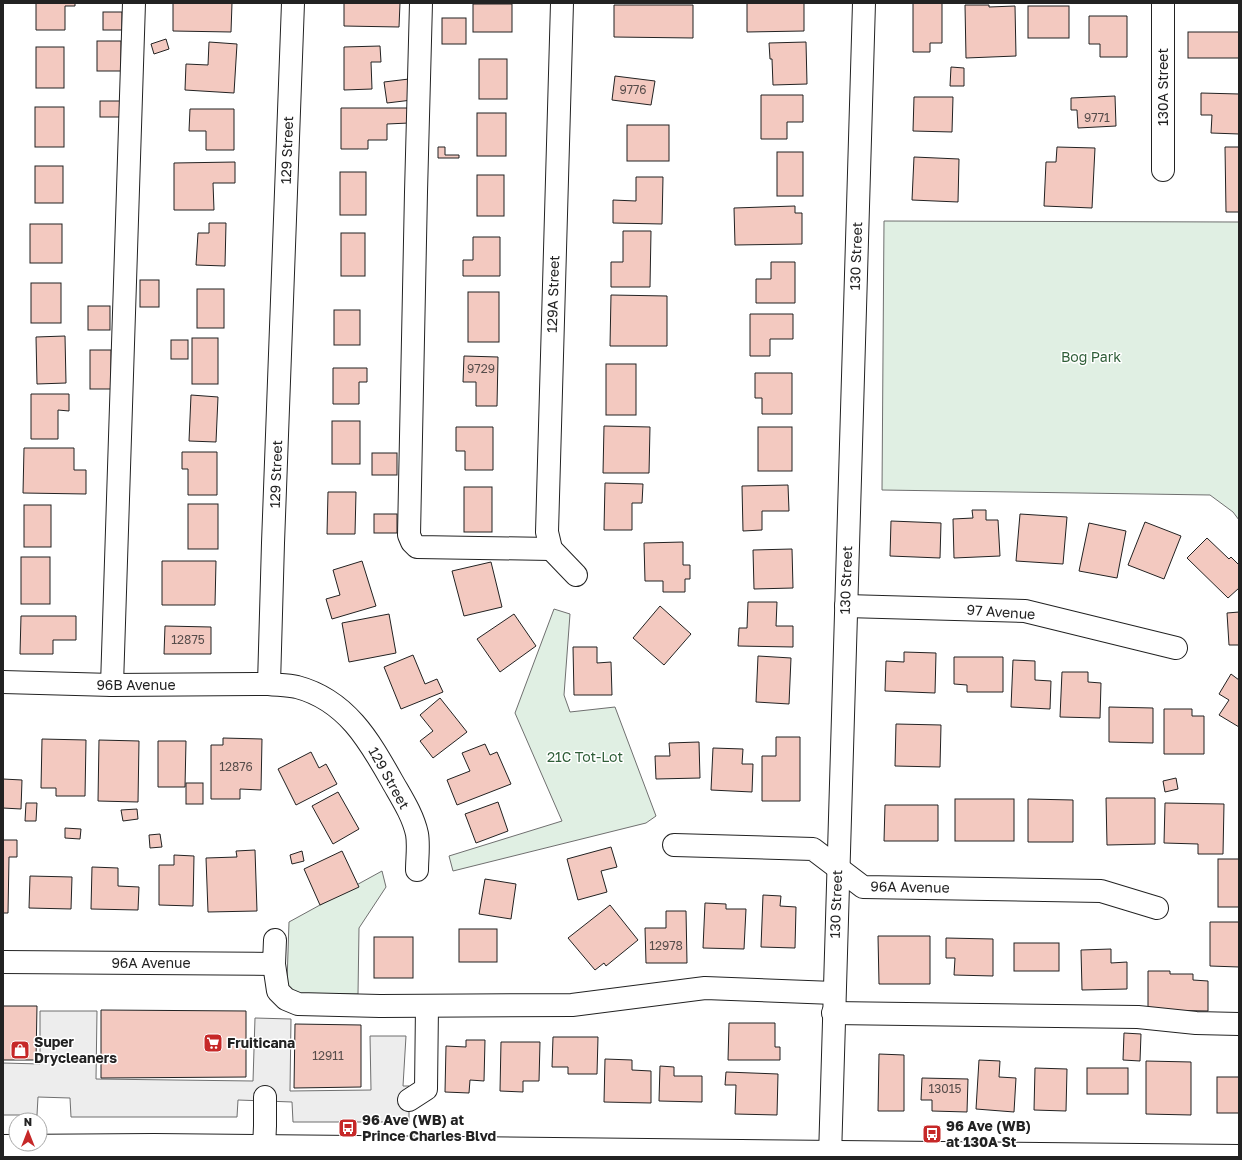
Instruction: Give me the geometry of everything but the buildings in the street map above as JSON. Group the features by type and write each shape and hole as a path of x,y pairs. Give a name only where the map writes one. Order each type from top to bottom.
{"street":[{"path":"112,685 134,3"},
{"name":"129 Street","path":"293,3 273,535 269,684 297,687 319,696 339,708 358,726 375,750 408,811 417,834 417,870"},
{"path":"421,3 409,535 412,542 417,547 551,549 576,575"},
{"name":"129A Street","path":"551,549 547,532 562,3"},
{"name":"130 Street","path":"830,1154 864,3"},
{"name":"130A Street","path":"1163,3 1163,170"},
{"name":"97 Avenue","path":"846,606 1025,611 1176,648"},
{"name":"96B Avenue","path":"3,682 112,685 269,684"},
{"name":"96A Avenue","path":"674,845 813,849 862,887 1101,891 1157,908"},
{"path":"276,940 274,964 278,991 286,999 298,1004 380,1006 572,1005 706,988 834,1003 1138,1017 1196,1023 1239,1024"},
{"name":"96A Avenue","path":"3,962 274,964"},
{"path":"408,1100 426,1089 427,1006"},
{"path":"264,1147 265,1097"},
{"path":"3,1146 55,1146 146,1151 264,1147 462,1153 1239,1156"},
{"path":"32,1157 55,1146"}],"green space":[{"name":"Bog Park","path":"884,221 1239,222 1239,520 1233,512 1210,495 882,490"},
{"name":"21C Tot-Lot","path":"554,609 570,614 564,695 570,712 615,707 656,816 646,823 453,871 449,856 562,821 515,713"},
{"path":"382,871 386,887 359,928 358,994 296,994 289,987 287,982 289,922"}],"shaded area":[{"path":"40,1011 97,1011 96,1079 253,1081 255,1018 291,1019 290,1091 371,1090 370,1036 406,1036 403,1086 409,1086 409,1122 293,1122 292,1102 238,1100 237,1117 71,1117 70,1098 38,1097 37,1112 8,1112 8,1115 3,1115 3,1063 40,1064"}],"place":[{"name":"Fruiticana","path":"213,1043"},
{"name":"Super Drycleaners","path":"20,1050"},
{"name":"96 Ave (WB) at Prince Charles Blvd","path":"348,1128"},
{"name":"96 Ave (WB) at 130A St","path":"932,1134"}]}
